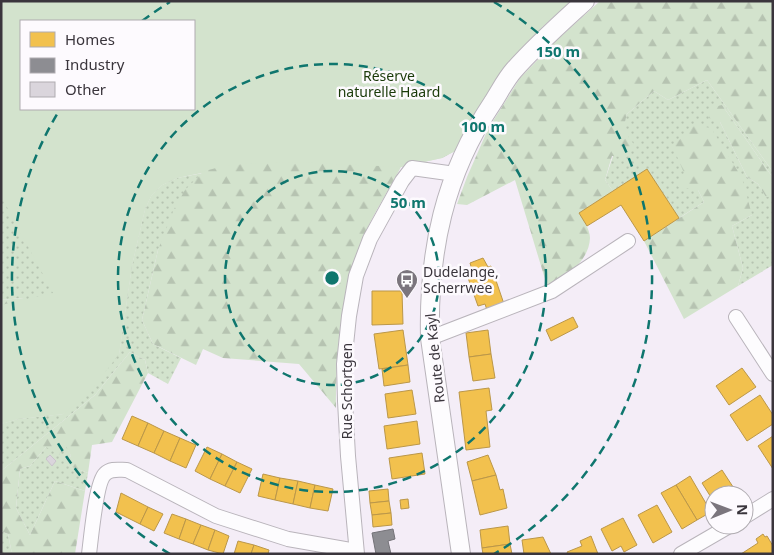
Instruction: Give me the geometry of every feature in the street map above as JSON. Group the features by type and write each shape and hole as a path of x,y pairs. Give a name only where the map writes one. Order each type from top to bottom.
{"main road":[{"name":"Route de Kayl","path":"461,554 430,338 429,304 431,274 440,221 455,174 478,124 513,71 585,1"}],"street":[{"name":"Rue Schortgen","path":"89,554 99,486 104,475 114,469 127,470 216,516 288,539 356,552 348,456 344,364 349,316 356,276 370,239 402,181 412,168 455,174"},
{"path":"430,338 552,291 628,241"},
{"path":"736,317 773,374"},
{"path":"754,511 773,499"},
{"path":"681,554 714,535"}],"green space":[{"name":"Réserve naturelle Haard","path":"1,1 571,1 543,26 504,68 472,117 455,151 442,158 401,167 367,229 349,280 341,322 336,408 299,364 223,358 203,349 196,365 153,344 142,320 158,250 174,209 185,190 202,173 177,178 162,185 151,196 145,209 132,265 119,354 88,394 63,414 18,419 1,424 1,300 24,298 42,327 53,325 54,233 50,224 24,243 19,230 28,203"},
{"name":"Réserve naturelle Haard","path":"1,1 571,1 543,26 505,68 472,117 455,151 442,158 401,167 291,162 244,164 224,166 177,178 162,185 151,196 145,209 132,265 119,354 88,394 63,414 18,419 1,424 1,305 53,293 1,196"},
{"path":"600,1 773,1 773,172 707,80 668,100 654,91 627,114 623,129 635,146 627,157 612,156 605,180 613,191 579,213 590,235 589,247 581,262 548,289 515,180 467,205 457,204 488,129 520,78 558,39"},
{"path":"707,80 773,172 773,178 722,105 720,122 747,177 758,184 766,196 773,196 773,265 738,286 743,268 732,226 752,215 698,190 704,202 679,218 647,169 613,191 605,180 627,114 654,91 668,100"},
{"path":"722,105 773,178 773,196 766,197 758,184 747,177 720,122 709,118 709,108"},
{"path":"692,125 711,128 742,178 752,215 732,226 743,268 738,286 684,319 644,241 704,202 698,190 678,187 684,173 673,147"},
{"path":"203,173 158,250 142,320 153,344 181,358 168,384 148,373 145,360 130,352 95,395 1,471 1,424 18,419 63,414 119,354 132,265 145,209 151,196 162,185 177,178"},
{"path":"1,195 51,223 54,233 53,325 42,327 23,298 1,300"},
{"path":"130,352 145,360 148,373 112,442 92,445 88,473 64,464 71,456 65,444 59,455 46,447 30,466 20,469 16,508 30,535 55,481 85,491 75,554 12,554 8,534 1,531 1,471 95,395"},
{"path":"66,444 71,456 65,464 88,473 85,491 55,481 30,535 16,508 20,469 30,466 46,447"},
{"path":"1,531 8,534 12,554 1,554"}],"building: Homes":[{"path":"647,169 679,218 644,241 621,205 587,226 579,213"},
{"path":"483,258 488,267 473,273 470,263"},
{"path":"491,266 504,304 487,310 485,304 478,306 467,275"},
{"path":"372,291 402,291 403,324 372,325"},
{"path":"573,317 578,327 551,341 546,330"},
{"path":"403,330 408,365 379,369 374,334"},
{"path":"488,330 491,354 469,357 466,333"},
{"path":"491,354 495,378 473,381 469,357"},
{"path":"408,365 410,382 384,386 382,369"},
{"path":"742,368 756,387 729,405 716,386"},
{"path":"489,388 492,410 486,411 490,447 466,450 459,392"},
{"path":"412,390 416,414 388,418 385,394"},
{"path":"760,395 773,415 773,424 747,441 730,415"},
{"path":"132,416 148,423 138,446 122,439"},
{"path":"417,421 420,444 387,449 384,426"},
{"path":"148,423 164,431 154,453 138,446"},
{"path":"164,431 180,438 170,461 154,453"},
{"path":"773,436 773,469 758,446"},
{"path":"180,438 196,445 186,468 170,461"},
{"path":"207,447 222,454 210,479 195,471"},
{"path":"422,453 425,474 392,479 389,458"},
{"path":"222,454 237,462 225,486 210,479"},
{"path":"488,455 496,475 472,481 467,462"},
{"path":"237,462 252,469 240,493 225,486"},
{"path":"722,470 732,485 704,486 702,483"},
{"path":"263,474 280,478 275,500 258,496"},
{"path":"496,475 500,490 503,489 507,508 480,515 472,481"},
{"path":"690,476 704,500 704,516 697,520 676,485"},
{"path":"280,478 298,481 293,504 275,500"},
{"path":"298,481 315,485 310,508 293,504"},
{"path":"315,485 333,489 328,511 310,508"},
{"path":"676,485 697,520 682,529 661,493"},
{"path":"388,489 389,501 370,503 369,491"},
{"path":"121,493 148,507 140,524 116,512"},
{"path":"408,499 409,508 401,509 400,500"},
{"path":"389,501 391,513 372,515 370,503"},
{"path":"657,505 672,532 653,543 638,515"},
{"path":"148,507 163,514 154,531 140,524"},
{"path":"391,513 392,525 373,527 372,515"},
{"path":"172,514 186,519 179,539 164,533"},
{"path":"623,518 637,545 624,552 621,546 612,551 601,529"},
{"path":"186,519 201,525 193,544 179,539"},
{"path":"201,525 215,530 208,550 193,544"},
{"path":"508,526 510,544 482,548 480,530"},
{"path":"215,530 229,536 223,554 208,550"},
{"path":"763,534 765,537 767,536 773,546 773,554 741,554 758,543 756,539"},
{"path":"591,536 598,554 568,554 567,552 582,546 580,541"},
{"path":"543,537 551,554 524,554 522,540"},
{"path":"238,541 254,545 251,554 234,554"},
{"path":"510,544 512,554 483,554 482,548"},
{"path":"254,545 269,550 268,554 251,554"}],"building: Industry":[{"path":"393,529 395,539 388,541 391,554 376,554 372,533"}],"building: Other":[{"path":"50,455 56,461 52,466 46,459"}],"place":[{"name":"Dudelange, Scherrwee","path":"407,299"}]}
